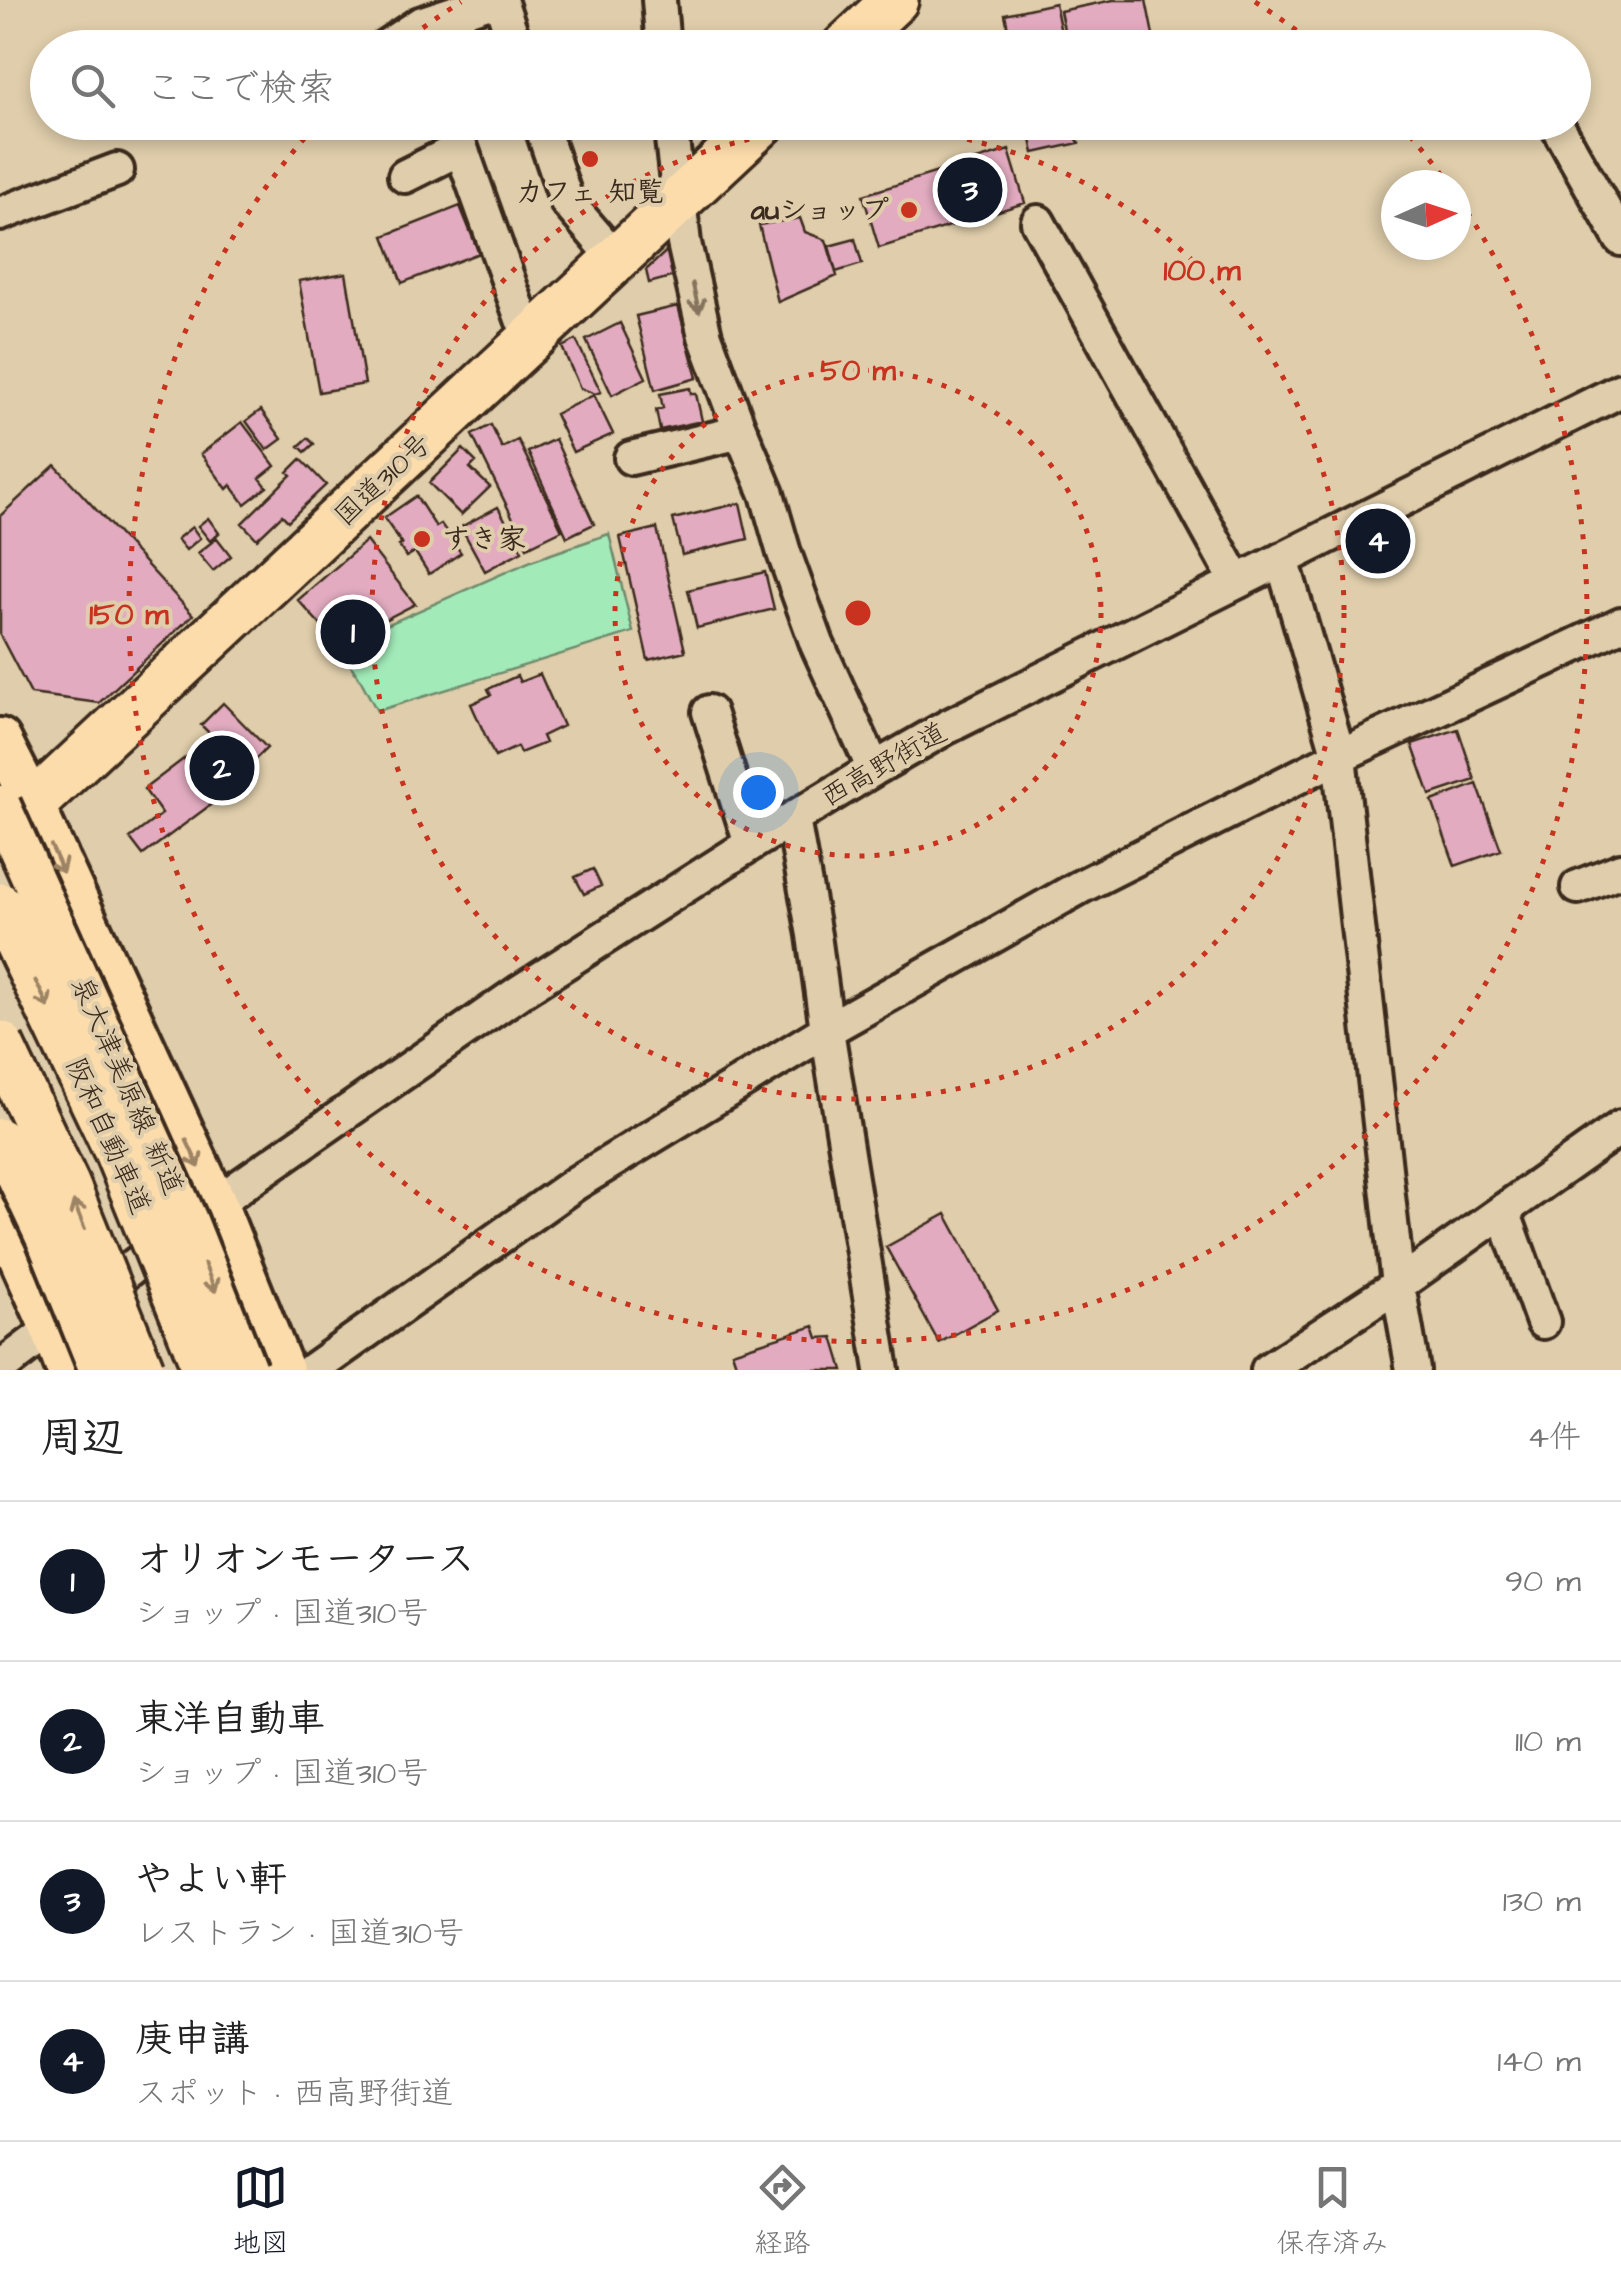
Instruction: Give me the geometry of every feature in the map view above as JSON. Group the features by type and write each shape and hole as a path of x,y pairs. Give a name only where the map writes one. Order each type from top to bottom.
{"highway":[{"path":"863,30 894,0"},
{"name":"国道310号","path":"0,836 16,805 534,338 744,140"},
{"name":"阪和自動車道","path":"0,906 117,1150 206,1370"},
{"name":"阪和自動車道","path":"0,1044 66,1184 141,1370"}],"main road":[{"path":"0,739 16,805 216,1204 282,1370"},
{"name":"泉大津美原線 新道","path":"16,805 246,1370"},
{"path":"0,1140 48,1241 100,1370"},
{"path":"0,1214 67,1370"}],"street":[{"path":"411,30 493,0"},
{"path":"500,0 510,30"},
{"path":"659,0 662,30"},
{"path":"546,140 566,202 618,260"},
{"path":"672,140 686,256 705,336 767,494 816,644 874,768"},
{"path":"1565,140 1621,239"},
{"path":"405,176 461,148 522,319 534,338"},
{"path":"0,214 117,170"},
{"path":"1038,222 1236,582"},
{"name":"西高野街道","path":"0,1368 216,1204 521,991 874,768 947,727 1621,390"},
{"path":"631,458 739,429"},
{"path":"1282,559 1338,756 1398,1285 1413,1370"},
{"path":"312,1370 576,1183 827,1030 1080,888 1338,756 1621,624"},
{"path":"709,712 752,844"},
{"path":"793,819 882,1370"},
{"path":"1578,887 1621,870"},
{"path":"1268,1370 1398,1285 1621,1127"},
{"path":"1503,1211 1543,1322"}],"green space":[{"path":"609,534 633,632 377,711 341,651 357,638 531,561"}],"building":[{"path":"1113,0 1146,0 1152,30 1064,30 1060,11"},
{"path":"1055,3 1060,30 1008,30 1005,14"},
{"path":"1031,140 1079,143 1034,153"},
{"path":"1009,150 1025,203 879,248 863,195"},
{"path":"460,206 479,253 402,283 384,236"},
{"path":"800,218 805,232 826,240 837,276 778,302 759,225"},
{"path":"855,239 862,264 836,272 829,246"},
{"path":"672,246 682,274 649,283 646,270"},
{"path":"346,273 365,384 319,392 299,281"},
{"path":"678,306 697,378 655,390 636,316"},
{"path":"620,323 646,378 612,395 586,340"},
{"path":"576,340 601,392 595,394 580,388 562,347"},
{"path":"690,388 691,394 696,394 702,421 660,430 656,410 663,408 660,394"},
{"path":"594,395 613,434 573,452 555,414"},
{"path":"261,410 282,439 267,450 246,421"},
{"path":"242,422 275,466 260,478 267,487 245,504 231,485 227,489 201,454"},
{"path":"491,425 502,448 518,440 562,530 527,547 472,435"},
{"path":"308,438 314,444 305,452 299,446"},
{"path":"555,439 594,524 567,537 528,452"},
{"path":"463,449 476,462 470,468 490,487 461,515 429,483"},
{"path":"301,459 326,485 288,521 282,515 257,539 242,523 291,475 288,472"},
{"path":"55,465 193,615 99,703 31,694 0,635 0,516"},
{"path":"416,496 436,527 441,524 461,553 429,574 415,552 406,557 384,518"},
{"path":"740,503 748,539 682,555 673,519"},
{"path":"498,507 522,551 485,571 461,527"},
{"path":"208,518 219,533 210,541 198,526"},
{"path":"192,527 200,538 186,550 177,539"},
{"path":"657,528 685,651 648,660 620,537"},
{"path":"217,538 231,556 213,571 198,553"},
{"path":"366,541 415,604 338,644 298,600"},
{"path":"765,572 774,609 697,628 688,590"},
{"path":"540,674 563,726 542,736 545,743 520,753 517,747 495,757 471,704 491,695 488,689 517,676 520,682"},
{"path":"223,703 267,748 245,769 201,725"},
{"path":"1458,729 1475,780 1430,795 1412,744"},
{"path":"206,742 226,769 232,764 244,780 143,855 130,838 162,814 144,789"},
{"path":"1477,784 1501,850 1455,866 1432,801"},
{"path":"593,869 601,886 584,894 575,877"},
{"path":"946,1214 998,1310 939,1343 886,1247"},
{"path":"814,1326 818,1338 833,1337 843,1370 738,1370 732,1352"}],"place":[{"name":"カフェ 知覧","path":"590,159"},
{"name":"やよい軒","path":"970,190"},
{"name":"auショップ","path":"909,210"},
{"name":"すき家","path":"422,539"},
{"name":"庚申講","path":"1378,541"},
{"name":"オリオンモータース","path":"353,632"},
{"name":"東洋自動車","path":"222,768"}]}
